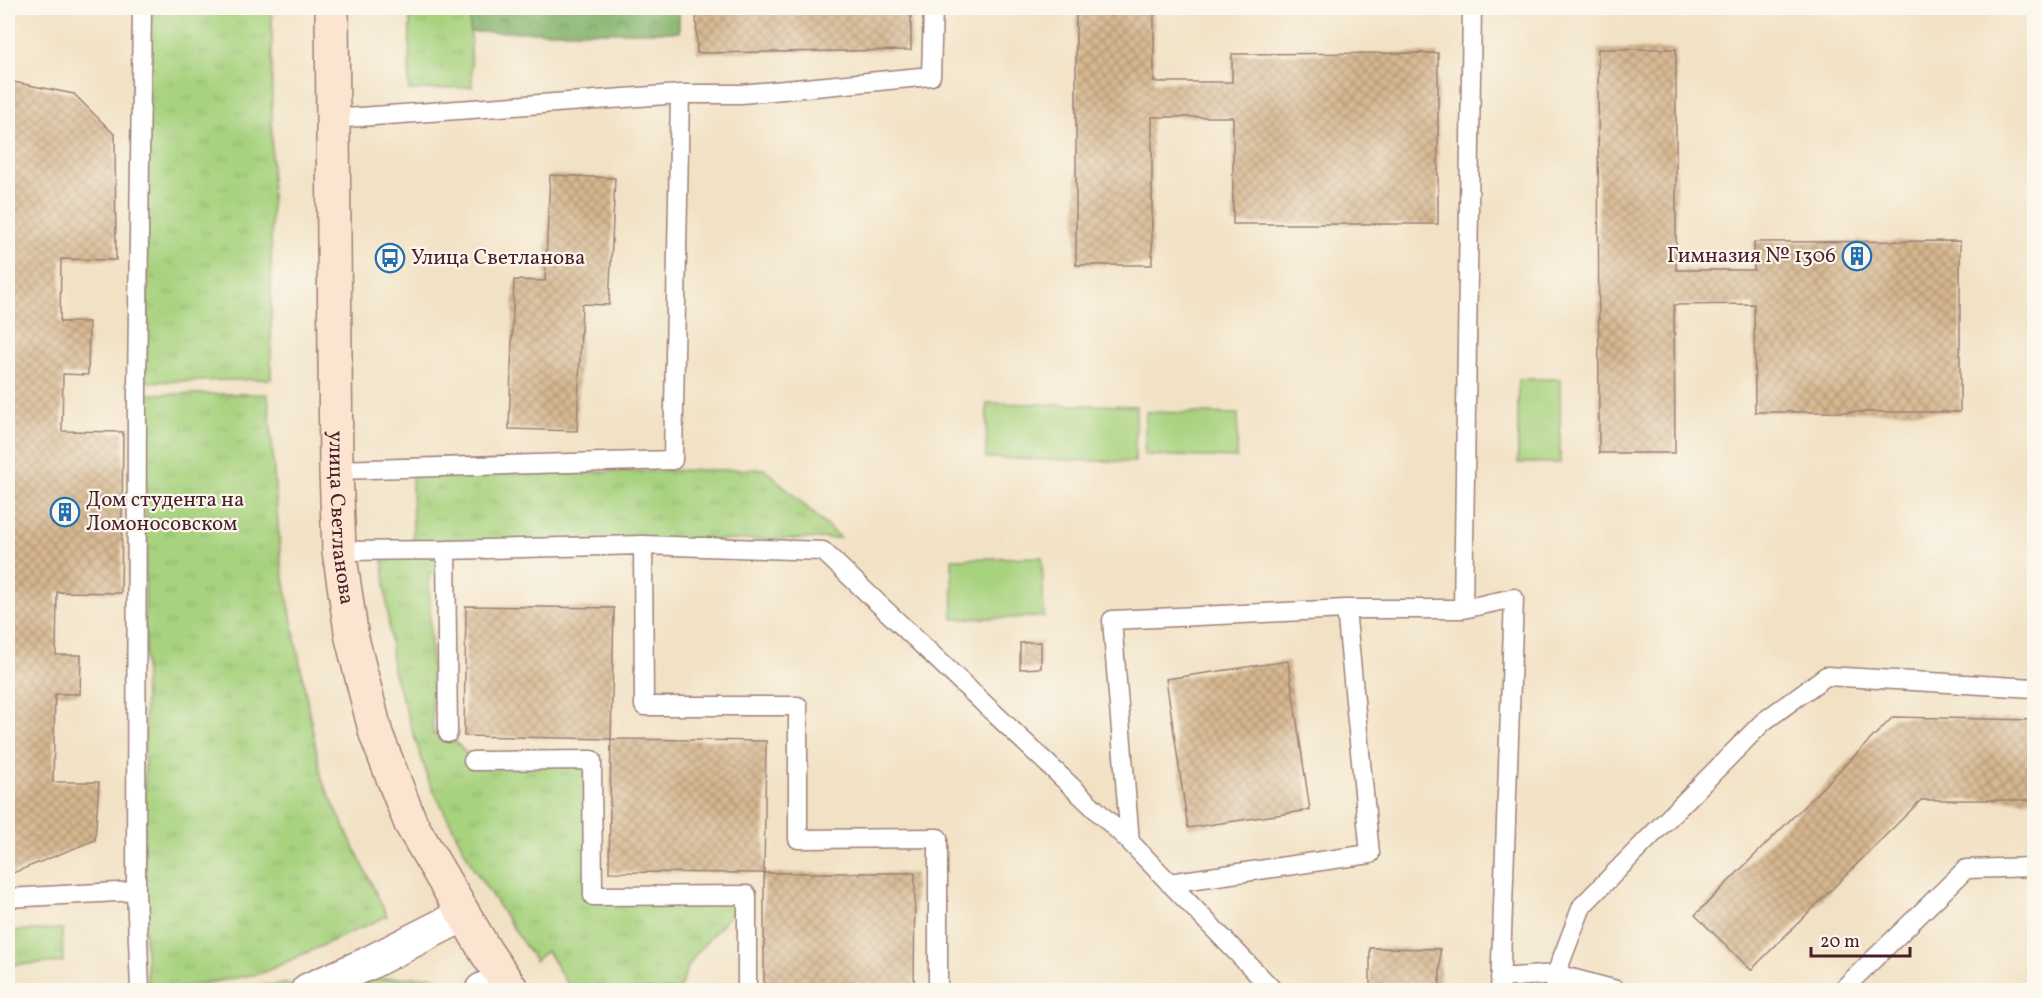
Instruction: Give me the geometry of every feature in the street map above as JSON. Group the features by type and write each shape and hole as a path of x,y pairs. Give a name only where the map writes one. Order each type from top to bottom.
{"street":[{"name":"улица Светланова","path":"332,8 336,470 339,551 352,638 376,734 411,824 463,915 499,987"},
{"path":"308,990 367,964 463,915"}],"lane":[{"path":"140,990 135,891 137,375 142,8"},
{"path":"332,119 680,93 741,94 932,76 933,8"},
{"path":"1463,609 1472,8"},
{"path":"336,470 673,460 680,93"},
{"path":"339,551 644,545 824,551 1130,842 1273,990"},
{"path":"644,545 644,706 798,705 798,839 938,838 938,990"},
{"path":"446,550 448,733"},
{"path":"1130,842 1112,620 1346,609 1463,609 1514,598 1500,984 1555,982 1616,990"},
{"path":"1169,883 1370,854 1346,609"},
{"path":"1555,982 1582,906 1763,722 1826,676 2034,688"},
{"path":"473,761 592,760 593,896 747,895 747,990"},
{"path":"1842,990 1966,869 2034,867"},
{"path":"8,898 135,891"}],"green space":[{"path":"157,8 268,8 272,17 271,379 146,382 148,26 151,15"},
{"path":"410,8 470,8 472,87 409,90"},
{"path":"470,8 679,8 679,32 470,32"},
{"path":"1518,379 1560,379 1560,463 1518,463"},
{"path":"146,394 268,394 281,563 322,780 387,916 262,973 170,990 148,990 144,921"},
{"path":"987,403 1136,406 1135,462 986,458"},
{"path":"1146,412 1238,414 1237,458 1144,455"},
{"path":"765,469 840,538 413,545 412,475"},
{"path":"446,550 446,572 429,573 433,734 448,733 473,761 592,760 593,896 747,895 695,955 679,990 571,990 547,951 535,961 474,869 429,782 393,670 382,551"},
{"path":"1042,557 1044,617 953,619 952,559"},
{"path":"62,929 63,962 8,965 8,931"},
{"path":"435,976 444,990 176,990"}],"building":[{"path":"696,8 911,8 911,50 697,53"},
{"path":"1076,8 1154,8 1154,82 1232,82 1232,54 1438,53 1438,224 1233,224 1233,117 1152,117 1152,265 1076,265"},
{"name":"Гимназия № 1306","path":"1598,49 1676,49 1676,270 1754,270 1754,242 1960,241 1960,412 1755,412 1754,304 1674,305 1675,453 1599,453"},
{"name":"Дом студента на Ломоносовском","path":"8,81 74,94 115,135 116,260 61,259 60,322 89,322 88,375 63,374 62,431 123,432 121,593 57,592 56,655 81,655 80,694 55,694 53,782 99,782 95,840 8,875"},
{"path":"550,175 615,178 609,305 582,304 577,431 509,429 514,280 545,281"},
{"path":"466,606 614,608 611,739 464,736"},
{"path":"1041,642 1041,668 1020,669 1020,643"},
{"path":"1288,661 1310,810 1188,828 1166,679"},
{"path":"1893,717 2034,720 2034,800 1921,800 1751,970 1695,915"},
{"path":"611,739 766,741 764,873 609,872"},
{"path":"764,873 915,873 914,990 764,990"},
{"path":"1370,948 1440,949 1440,990 1370,990"}],"place":[{"name":"Гимназия № 1306","path":"1857,256"},
{"name":"Улица Светланова","path":"390,258"},
{"name":"Дом студента на Ломоносовском","path":"65,512"}]}
